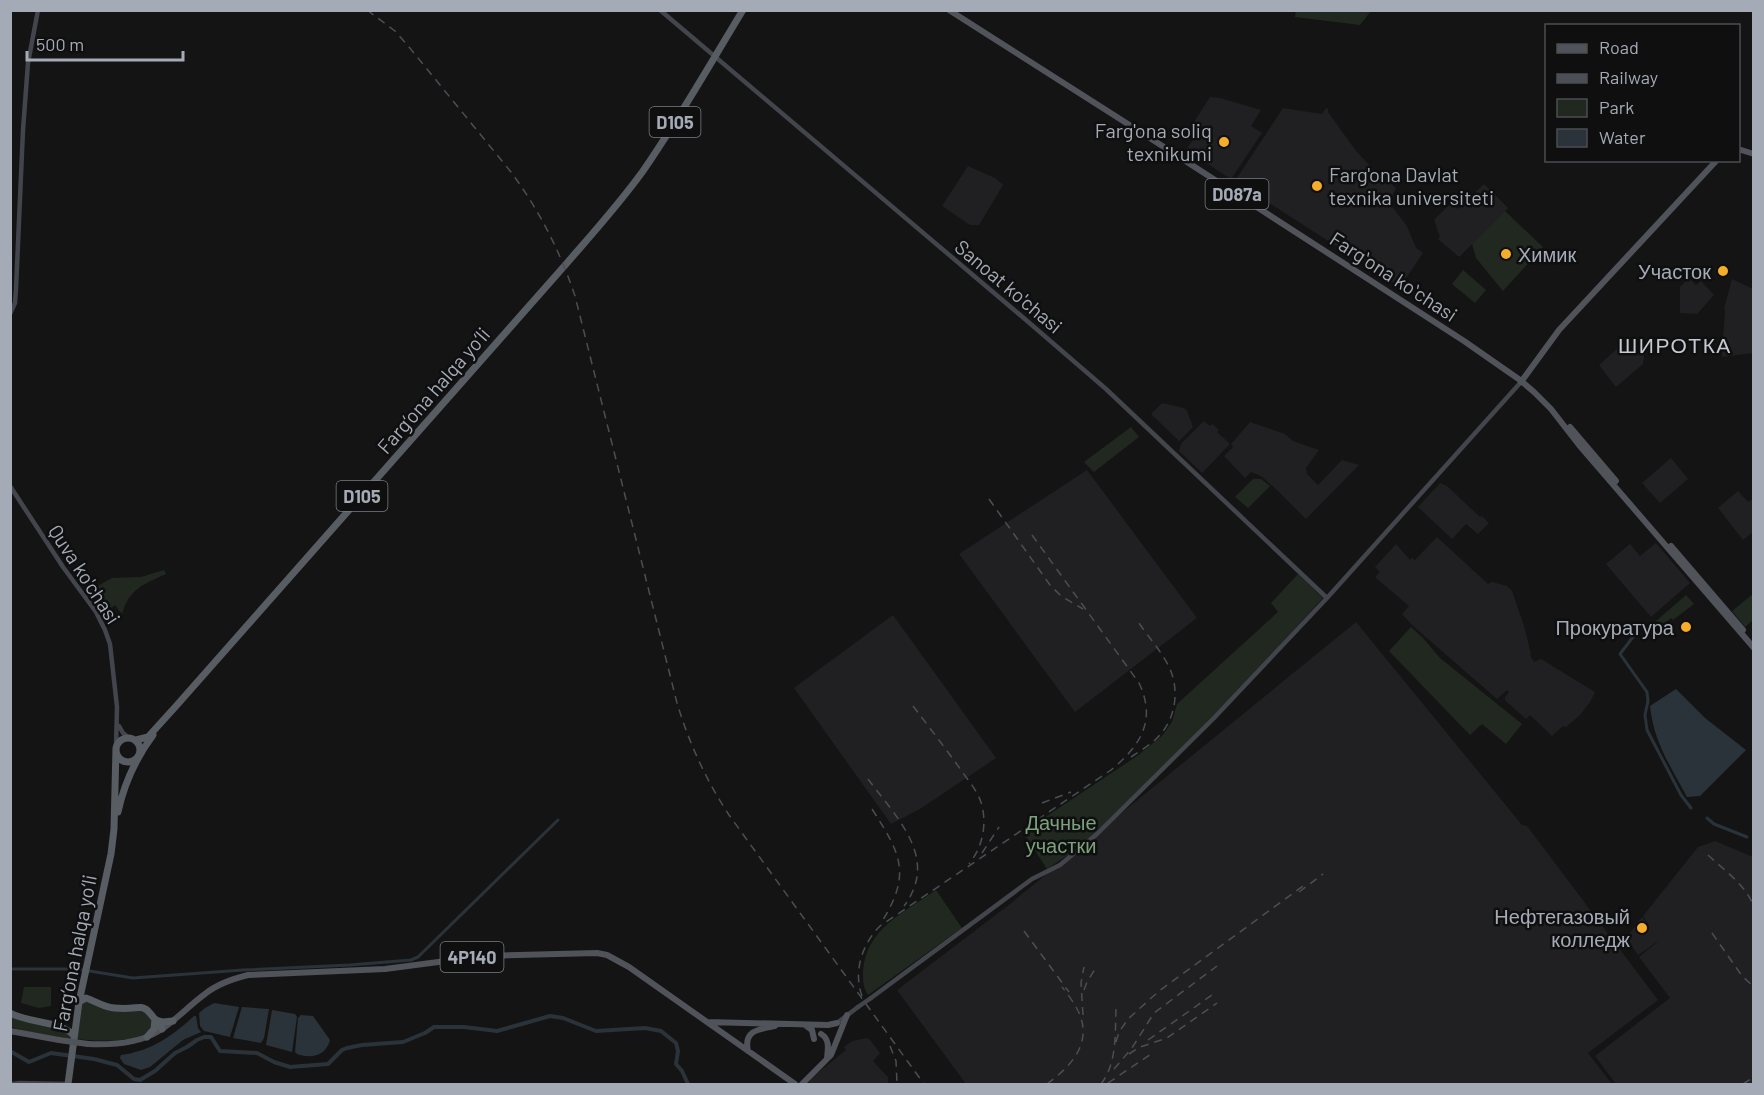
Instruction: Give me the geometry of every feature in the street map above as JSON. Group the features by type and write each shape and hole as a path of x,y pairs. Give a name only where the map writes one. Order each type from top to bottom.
{"highway":[{"name":"Farg‘ona halqa yo‘li","path":"114,829 116,748 119,742 148,736 177,705 630,189 654,156 742,10"},
{"name":"Farg‘ona halqa yo‘li","path":"68,1084 79,1002 123,793 140,755 177,705"},
{"path":"116,748 118,756 127,762 134,761 140,755 140,747 133,739"},
{"path":"83,984 92,1000"},
{"path":"79,1002 86,998 113,1008 143,1007 148,1010 162,1029"},
{"path":"10,1013 27,1020 70,1031 74,1036"},
{"path":"54,1026 69,1023 78,1014"},
{"path":"155,1019 164,1022 173,1021"},
{"path":"147,1037 154,1029 155,1019"}],"main road":[{"path":"10,314 15,303 28,63 38,10"},
{"name":"Sanoat ko'chasi","path":"660,10 1106,389 1327,598"},
{"name":"Fargʻona koʻchasi","path":"950,10 1217,179"},
{"name":"Fargʻona koʻchasi","path":"956,10 1378,284 1466,338 1521,380 1551,409 1579,445 1754,648"},
{"path":"1521,380 1557,328 1713,162"},
{"path":"707,1022 828,1025 837,1023 1032,879 1060,865 1097,834 1214,718 1327,598 1499,406 1559,330 1644,236"},
{"name":"Fargʻona koʻchasi","path":"1521,380 1537,390 1553,407 1754,642"},
{"name":"Quva ko'chasi","path":"10,486 102,623 110,644 117,721"},
{"path":"117,721 121,731 133,739"},
{"name":"Farg‘ona halqa yo‘li","path":"116,748 117,721"},
{"name":"4P140","path":"162,1029 208,991 227,981 248,975 385,969 484,956 597,953 607,955 629,967 795,1084"},
{"path":"802,1084 826,1062 847,1016"},
{"path":"748,1051 747,1041 752,1033 783,1024"},
{"path":"805,1024 812,1030 814,1039"},
{"path":"10,1031 88,1044 118,1044 147,1037 162,1029"},
{"path":"821,1034 828,1043 826,1062"},
{"path":"12,1084 68,1084"}],"shaded area":[{"name":"Farg'ona soliq texnikumi","path":"1210,97 1261,110 1251,126 1262,133 1231,179 1186,150 1199,130 1192,125"},
{"name":"Farg'ona Davlat texnika universiteti","path":"1283,108 1322,114 1326,108 1328,109 1356,151 1396,188 1389,203 1407,226 1416,248 1423,253 1400,287 1235,181"},
{"path":"968,166 995,178 1003,185 979,225 970,225 942,206"},
{"path":"1484,184 1508,208 1459,257 1438,239 1440,237 1434,220 1451,203 1458,209"},
{"path":"1689,278 1696,285 1701,281 1714,295 1697,314 1680,313 1680,287"},
{"path":"1732,279 1753,289 1753,353 1722,357 1724,309"},
{"path":"1618,348 1638,349 1644,355 1643,364 1616,387 1599,365"},
{"path":"1162,403 1184,408 1187,411 1193,427 1179,441 1151,414"},
{"path":"1204,421 1219,430 1217,432 1230,444 1202,473 1179,451 1181,444"},
{"path":"1250,422 1285,434 1293,441 1319,450 1306,468 1307,474 1318,485 1342,460 1359,465 1306,519 1261,476 1251,472 1245,478 1224,456"},
{"path":"1671,458 1688,479 1660,503 1642,483"},
{"path":"1087,470 1197,618 1075,712 959,554"},
{"path":"1440,483 1447,486 1489,523 1478,534 1466,524 1452,539 1418,507"},
{"path":"1738,491 1748,502 1753,501 1753,532 1743,540 1718,508"},
{"path":"1437,537 1488,584 1492,582 1507,586 1512,591 1534,662 1541,659 1595,692 1580,715 1552,736 1530,715 1526,719 1505,700 1509,692 1507,690 1497,699 1412,625 1402,614 1409,606 1375,577 1380,572 1375,567 1396,544 1410,560 1412,558 1415,560"},
{"path":"1656,543 1690,583 1651,617 1606,564 1630,544 1640,556"},
{"path":"893,615 996,758 920,809 891,824 794,688"},
{"path":"1356,622 1522,825 1527,826 1658,1000 1588,1053 1612,1084 966,1084 897,990 1010,904"},
{"path":"1715,841 1753,857 1753,1084 1616,1084 1595,1056 1670,998 1639,957 1660,940 1638,955 1626,938 1642,917 1650,927 1643,916 1698,847"},
{"path":"867,1038 880,1053 873,1061 888,1077 888,1084 808,1084 811,1078 846,1050 844,1047 852,1041"}],"green space":[{"path":"1296,10 1371,11 1360,25 1295,17"},
{"name":"Химик","path":"1505,211 1543,247 1503,291 1476,258 1472,244"},
{"path":"1463,270 1486,290 1475,303 1452,284"},
{"path":"1131,427 1139,437 1094,472 1084,462"},
{"path":"1253,479 1261,479 1270,486 1248,508 1235,497"},
{"path":"164,570 166,574 144,584 133,593 122,614 115,605 111,608 106,603 97,609 85,593 112,578 141,577"},
{"name":"Дачные участки","path":"1298,574 1323,598 1198,734 1084,844 1047,869 1023,832 1137,756 1162,736 1172,722 1177,704 1278,612 1271,603"},
{"path":"1753,594 1753,620 1745,627 1732,611"},
{"path":"1686,595 1694,604 1673,620 1671,618 1660,628 1655,622"},
{"path":"1411,627 1440,658 1522,724 1506,744 1482,724 1470,735 1389,651"},
{"path":"936,890 962,928 868,995 864,987 863,972 871,944 889,923"},
{"path":"24,987 51,987 51,1006 39,1008 21,1003"},
{"path":"85,1000 100,1005 147,1012 153,1024 143,1036 125,1040 76,1039 81,1004"},
{"path":"10,1017 68,1031 71,1039 11,1027"}],"water":[{"path":"1676,689 1705,718 1746,750 1700,796 1687,797 1664,753 1652,719 1650,706"},
{"path":"214,1003 239,1007 230,1037 204,1031 200,1026 199,1013"},
{"path":"242,1007 269,1009 261,1043 233,1038"},
{"path":"272,1010 295,1014 297,1017 292,1052 266,1045"},
{"path":"301,1015 313,1016 330,1040 325,1050 317,1055 308,1056 295,1052 298,1018"},
{"path":"196,1016 201,1032 183,1040 150,1067 141,1070 124,1064 120,1058 121,1055 143,1050 159,1042"}],"waterway":[{"path":"1636,633 1620,654 1647,692 1645,715 1647,730 1681,795 1691,808"},
{"path":"1707,818 1714,824 1747,837"},
{"path":"10,969 77,969 133,978 411,960 418,957 558,820"},
{"path":"10,1051 29,1062 51,1053 94,1059 117,1065 134,1079 140,1080 155,1071 175,1053 204,1037 211,1037 220,1051 257,1053 290,1067 328,1064 347,1048 403,1042 434,1027 464,1027 497,1031 550,1016 563,1018 596,1031 645,1028 661,1031 676,1043 678,1051 676,1064 688,1084"}],"railway":[{"path":"367,10 395,31 409,47 511,172 548,231 575,296 677,703 699,761 729,815 924,1084"},
{"path":"989,499 1050,585 1061,596 1083,609"},
{"path":"862,996 858,977 861,959 868,941 880,926 1111,770 1130,752 1143,732 1146,709 1139,683 1032,535"},
{"path":"1131,757 1163,731 1172,715 1175,696 1170,669 1139,623"},
{"path":"913,706 981,801 984,821 982,837 969,864"},
{"path":"868,779 901,823 916,855 918,871 914,888 904,906"},
{"path":"1042,803 1071,792"},
{"path":"872,809 890,839 899,864 897,891 881,923"},
{"path":"982,853 999,827"},
{"path":"1708,855 1740,885 1754,907"},
{"path":"1299,892 1323,874"},
{"path":"1116,1042 1119,1032 1128,1019 1159,991 1303,886"},
{"path":"1024,931 1069,992"},
{"path":"1712,933 1742,976 1754,987"},
{"path":"1114,1069 1132,1048 1154,1013 1217,966"},
{"path":"1083,1015 1081,983 1084,967"},
{"path":"1084,990 1095,969"},
{"path":"1047,1084 1073,1060 1082,1041 1081,1019 1062,987"},
{"path":"1148,1040 1212,995"},
{"path":"1129,1054 1140,1047 1167,1038 1217,1003"},
{"path":"1101,1084 1113,1058 1116,1009"},
{"path":"890,1046 896,1061 897,1084"},
{"path":"1108,1083 1151,1054"},
{"path":"1743,1084 1754,1077"}],"place":[{"name":"Farg'ona soliq texnikumi","path":"1224,142"},
{"name":"Farg'ona Davlat texnika universiteti","path":"1317,186"},
{"name":"Химик","path":"1506,254"},
{"name":"Участок","path":"1723,271"},
{"name":"Прокуратура","path":"1686,627"},
{"name":"Нефтегазовый колледж","path":"1642,928"}],"district":[{"name":"ШИРОТКА","path":"1675,344"}]}
